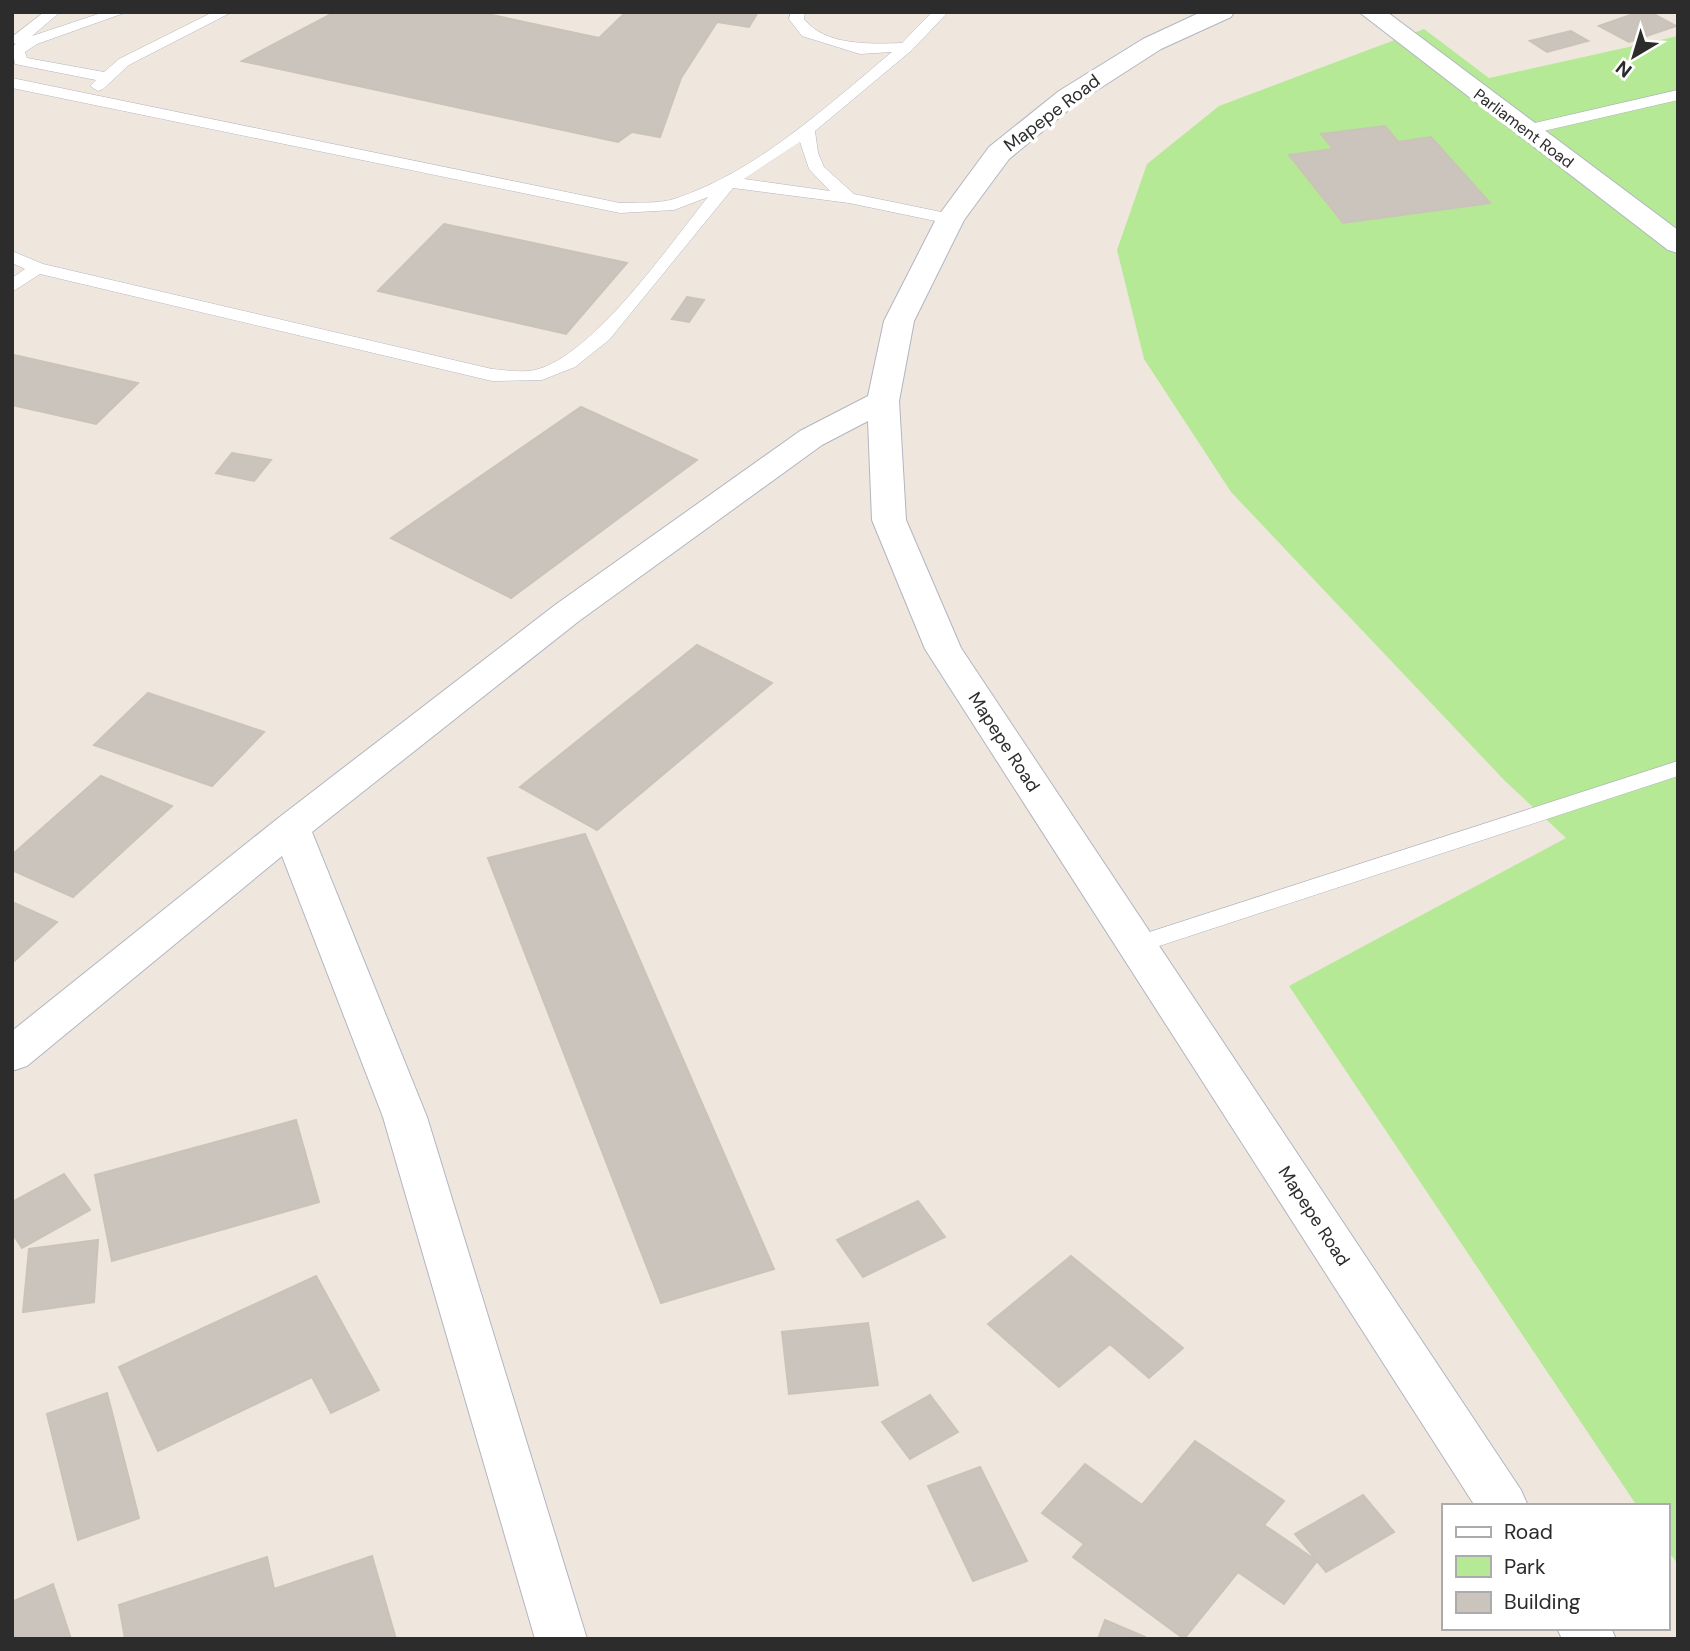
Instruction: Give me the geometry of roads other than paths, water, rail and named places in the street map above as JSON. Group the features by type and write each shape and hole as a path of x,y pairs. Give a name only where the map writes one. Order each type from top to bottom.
{"street":[{"name":"Mapepe Road","path":"1222,12 1152,44 1068,97 999,153 950,219 899,321 883,401 889,520 943,649 1502,1504"},
{"name":"Parliament Road","path":"1371,12 1678,244"},
{"path":"12,1055 291,828 567,613 811,438 883,401"},
{"path":"291,828 405,1117 561,1639"}],"lane":[{"path":"52,12 18,39 20,61 106,76"},
{"path":"17,50 32,41 120,12"},
{"path":"104,102 97,84 124,62 225,12"},
{"path":"799,12 796,19 807,33 860,49 907,47"},
{"path":"12,83 620,208 674,205 729,182 807,130 907,47 941,12"},
{"path":"860,49 870,60 874,75"},
{"path":"1526,130 1678,95"},
{"path":"807,130 807,150 815,170 849,198"},
{"path":"729,182 849,198 950,219"},
{"path":"12,256 37,268 492,375 536,376 569,363 603,336 729,182"},
{"path":"12,287 37,268"},
{"path":"1136,944 1678,768"}]}
